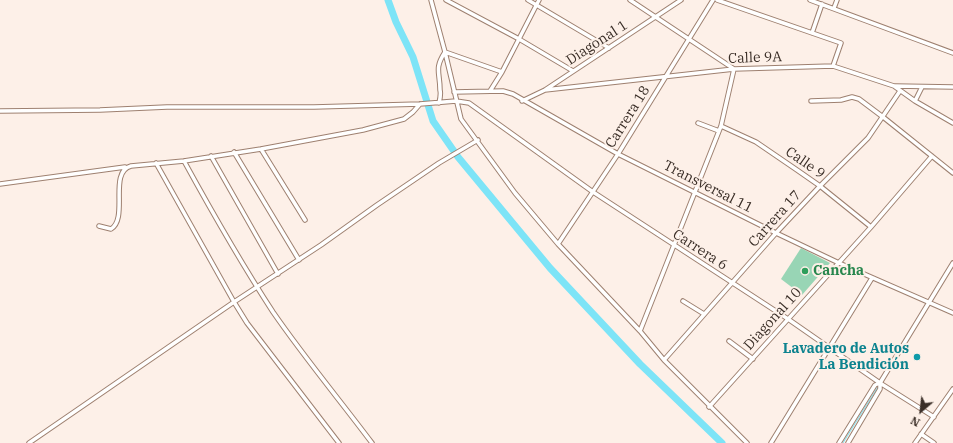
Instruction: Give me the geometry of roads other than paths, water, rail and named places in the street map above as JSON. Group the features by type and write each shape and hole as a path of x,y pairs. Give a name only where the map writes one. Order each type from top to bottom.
{"street":[{"path":"431,0 461,119 516,193 558,244 640,331 664,360 709,407 747,443"},
{"path":"446,0 519,39 573,71"},
{"path":"528,0 609,48"},
{"path":"490,91 502,72 539,0"},
{"path":"630,0 734,69 722,126 640,331"},
{"name":"Diagonal 1","path":"522,100 545,90 681,0"},
{"name":"Carrera 18","path":"558,244 618,154 713,0"},
{"path":"717,0 841,43 834,66"},
{"path":"810,0 953,53"},
{"path":"834,8 838,0"},
{"path":"812,33 822,4"},
{"path":"445,52 502,72"},
{"path":"439,103 440,89 438,71 439,64 445,52"},
{"name":"Calle 9A","path":"545,90 734,69 834,66 894,86 915,101 953,123"},
{"path":"894,86 953,87"},
{"path":"915,101 922,87"},
{"name":"Transversal 11","path":"454,92 490,91 508,93 618,154 776,233 872,278 953,313"},
{"name":"Carrera 17","path":"664,360 776,233 868,138 900,91"},
{"path":"811,101 841,100 852,97 859,99 953,173"},
{"path":"0,111 420,104 456,101"},
{"name":"Carrera 6","path":"456,101 469,103 593,192 788,319 880,383 934,417"},
{"path":"0,184 156,163 184,161 261,149 362,130 404,119 420,104"},
{"path":"698,123 720,131"},
{"name":"Calle 9","path":"722,126 756,142 820,186 871,227"},
{"path":"29,443 439,163 478,140"},
{"path":"261,149 305,220"},
{"path":"234,152 299,260"},
{"path":"211,156 278,274"},
{"name":"Diagonal 10","path":"709,407 871,227 932,156"},
{"path":"184,161 226,235 274,313 372,443"},
{"path":"156,163 247,323 339,443"},
{"path":"99,226 111,229 115,226 120,207 119,185 125,167"},
{"path":"848,443 880,389 880,383 953,264"},
{"path":"771,443 872,278"},
{"path":"683,301 704,314"},
{"path":"729,341 753,359"},
{"path":"839,443 875,385 880,383"},
{"path":"915,443 953,389"},
{"path":"921,434 934,443"}],"waterway":[{"path":"388,0 396,22 413,57 433,121 458,157 550,268 640,364 722,443"},
{"path":"843,443 879,385"}],"place":[{"name":"Cancha","path":"805,271"},
{"name":"Lavadero de Autos La Bendición","path":"917,357"}]}
